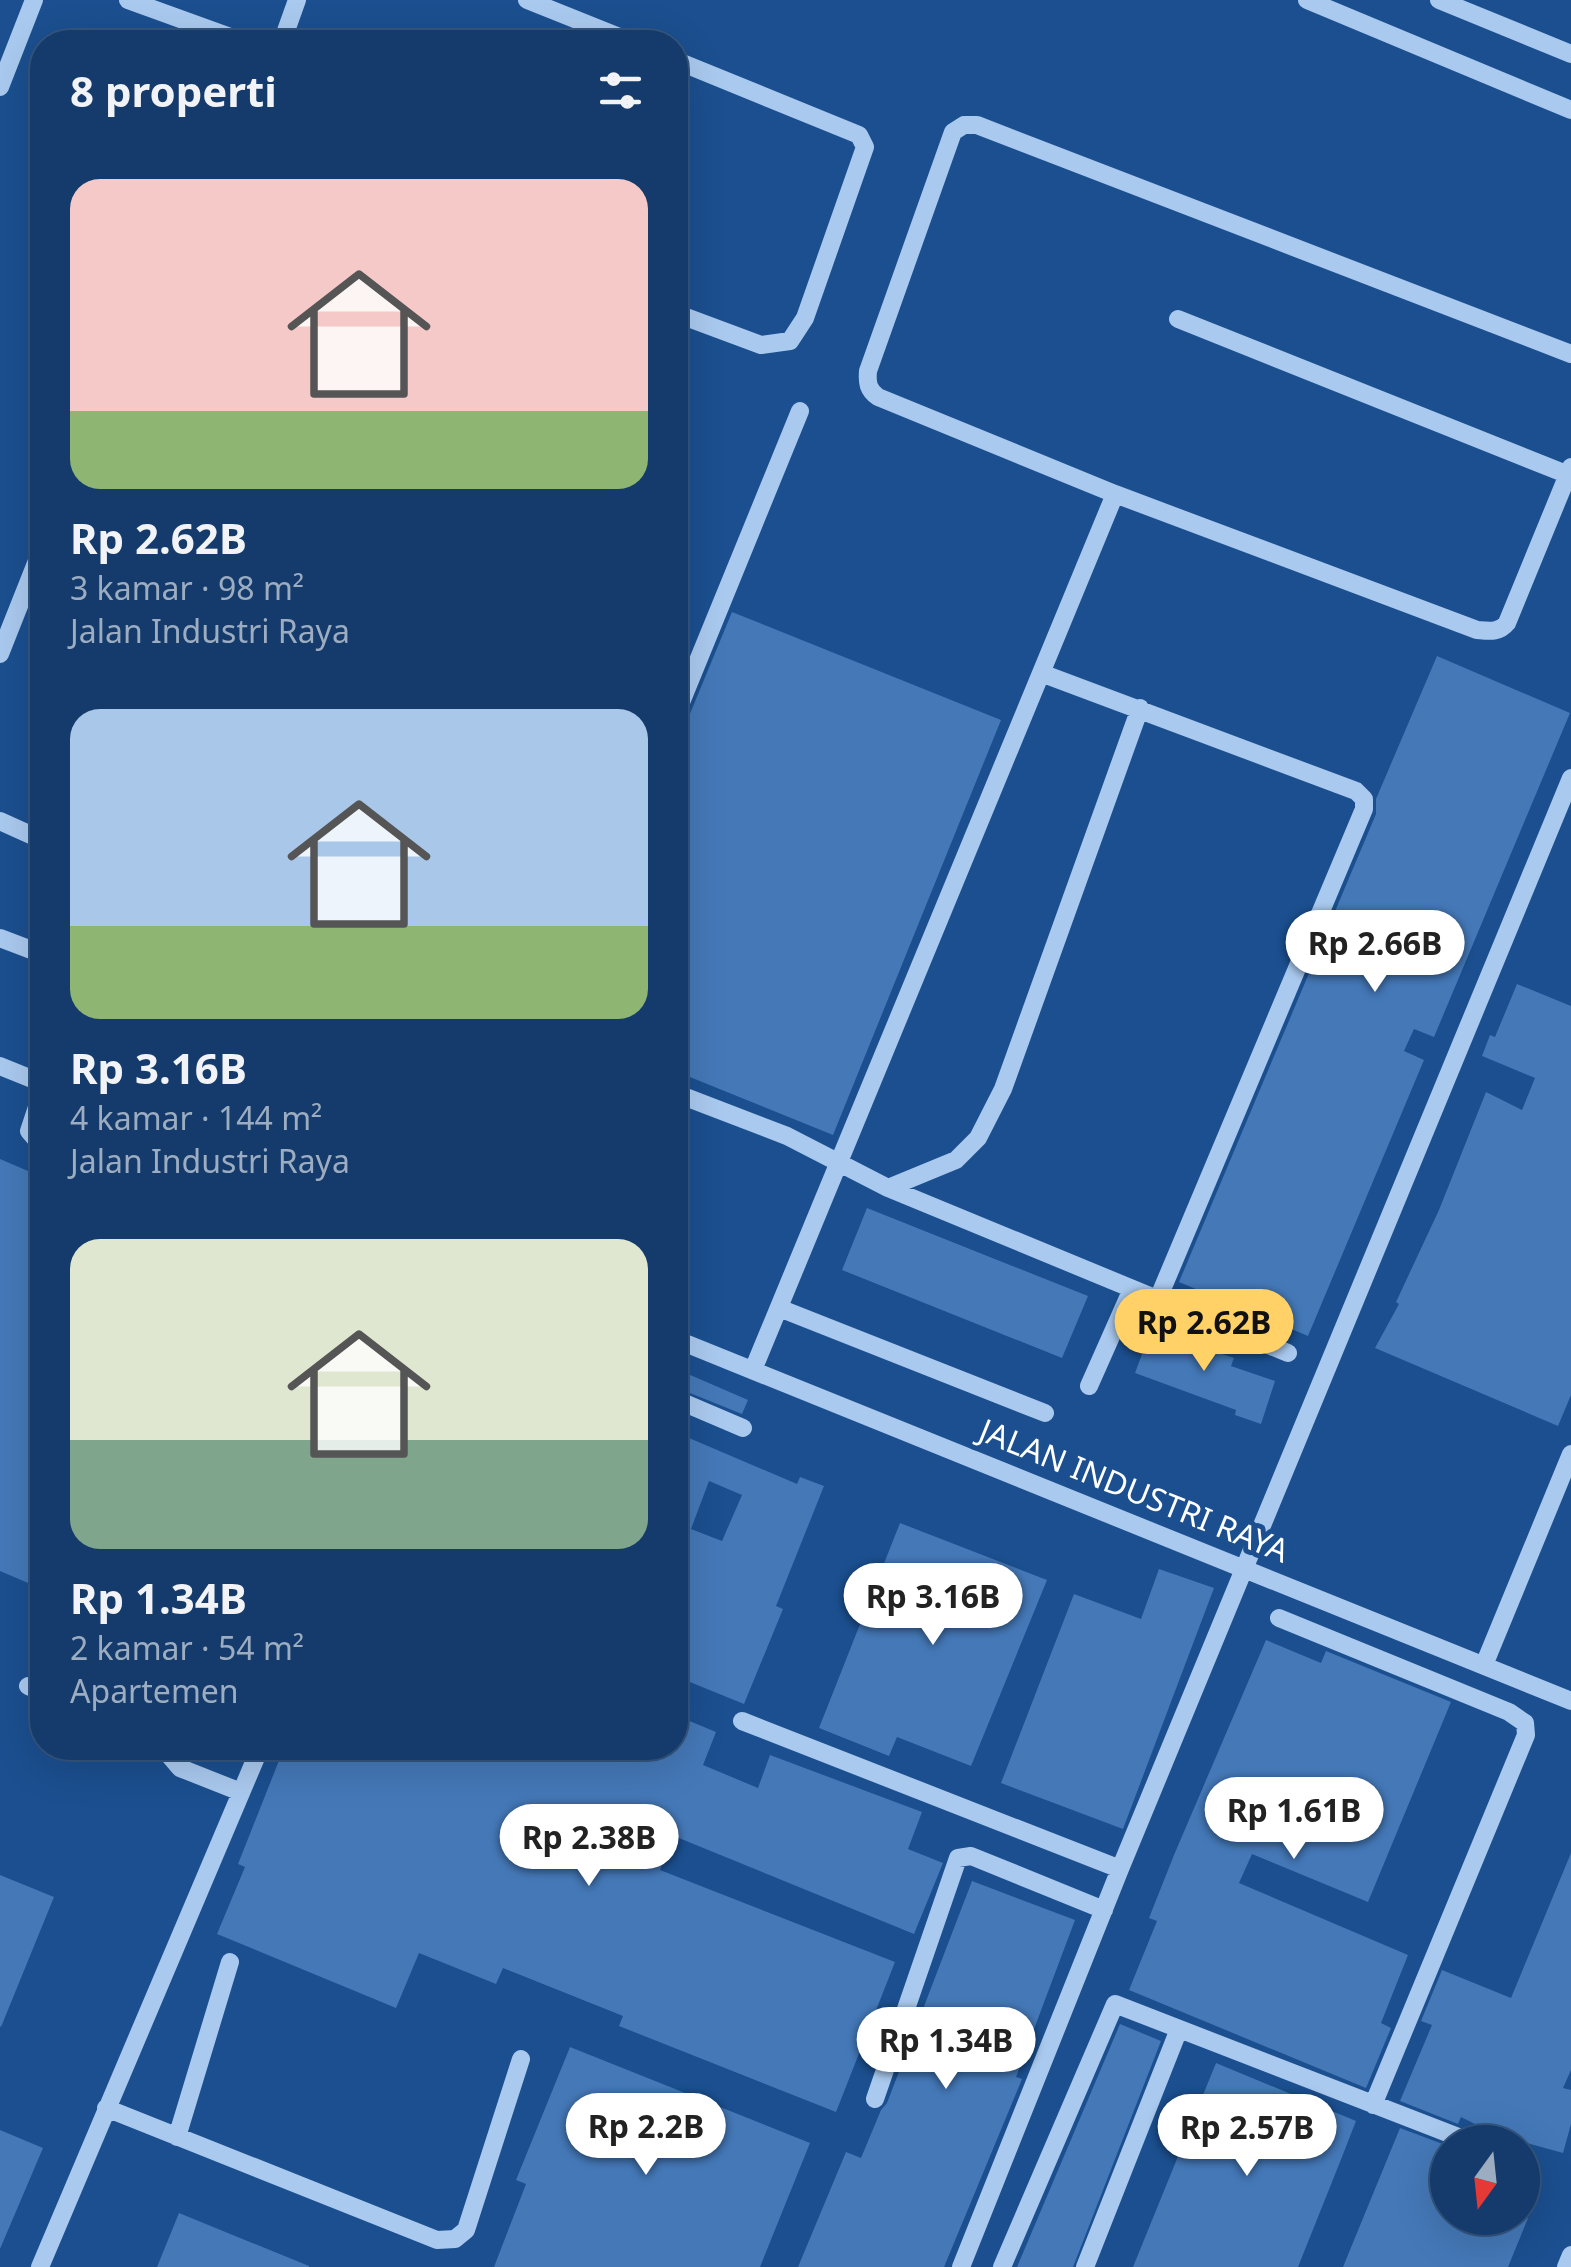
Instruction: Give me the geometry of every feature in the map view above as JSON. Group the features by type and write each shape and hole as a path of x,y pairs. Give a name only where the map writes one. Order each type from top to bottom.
{"street":[{"path":"0,87 34,0"},
{"path":"128,0 211,30"},
{"path":"286,30 297,0"},
{"path":"527,0 602,30"},
{"path":"1307,0 1571,110"},
{"path":"1439,0 1571,54"},
{"path":"688,65 859,135 865,148 805,318 790,341 761,344 688,318"},
{"path":"1178,319 1570,472 1503,629 1478,630 1115,494 870,391 868,371 953,132 964,125 977,125 1571,354"},
{"path":"688,684 800,411"},
{"path":"753,1370 1115,494"},
{"path":"0,654 30,578"},
{"path":"1041,673 1356,791 1364,799 1364,809 1158,1300"},
{"path":"888,1188 956,1160 978,1138 1003,1089 1140,708"},
{"path":"960,2267 1120,1869 1571,778"},
{"path":"0,821 30,835"},
{"path":"0,938 30,949"},
{"path":"0,1066 30,1078"},
{"path":"688,1098 787,1136 888,1188 1288,1353"},
{"path":"1089,1386 1132,1289"},
{"path":"778,1308 1045,1412"},
{"name":"JALAN INDUSTRI RAYA","path":"688,1343 1571,1701"},
{"path":"688,1405 743,1428"},
{"path":"1484,1666 1571,1454"},
{"path":"1279,1618 1509,1712 1525,1723 1526,1735 1373,2105"},
{"path":"742,1721 1120,1869"},
{"path":"173,1760 180,1768 241,1792"},
{"path":"40,2267 255,1760"},
{"path":"875,2099 958,1858 972,1856 1104,1910"},
{"path":"177,2137 230,1962"},
{"path":"1002,2267 1115,2004 1430,2127"},
{"path":"1085,2267 1178,2029"},
{"path":"106,2108 437,2240 455,2239 466,2230 521,2059"},
{"path":"1566,2267 1571,2255"}],"building":[{"path":"732,612 1001,720 833,1135 688,1076 688,719"},
{"path":"1437,656 1570,713 1434,1037 1414,1029 1404,1051 1424,1060 1308,1336 1179,1282 1376,814 1376,799"},
{"path":"1517,984 1571,1006 1571,1395 1558,1426 1375,1348 1399,1304 1396,1302 1439,1210 1486,1092 1522,1110 1535,1078 1482,1056 1490,1035 1495,1037"},
{"path":"0,1159 30,1172 30,1584 0,1571"},
{"path":"867,1208 1088,1296 1062,1358 842,1270"},
{"path":"1153,1325 1188,1338 1186,1342 1234,1358 1231,1366 1275,1381 1261,1424 1235,1415 1236,1410 1135,1373"},
{"path":"688,1374 748,1400 742,1414 688,1392"},
{"path":"688,1438 797,1484 800,1477 824,1486 776,1606 783,1609 744,1704 688,1681","holes":["709,1481 742,1495 722,1541 691,1529"]},
{"path":"900,1523 1047,1580 971,1766 897,1737 889,1756 819,1728"},
{"path":"1159,1569 1214,1588 1123,1829 1001,1783 1074,1594 1141,1619"},
{"path":"1266,1640 1321,1663 1326,1651 1451,1702 1368,1902 1252,1854 1239,1883 1408,1955 1381,2023 1391,2028 1366,2088 1129,1990 1157,1921 1149,1918"},
{"path":"688,1720 716,1732 703,1765 758,1788 770,1755 922,1812 908,1849 943,1863 914,1934 674,1836 660,1870 895,1962 836,2112 619,2026 623,2016 503,1968 496,1984 419,1953 396,2008 217,1934 245,1867 238,1864 279,1760 688,1760"},
{"path":"1571,1853 1571,2070 1563,2088 1571,2090 1571,2124 1563,2153 1540,2147 1540,2125 1477,2125 1461,2117 1458,2124 1400,2101 1432,2025 1421,2021 1442,1970 1511,1998"},
{"path":"0,1875 54,1897 1,2027 0,2026"},
{"path":"972,1881 1075,1920 1016,2077 1022,2079 944,2267 798,2267 846,2152 861,2158 887,2103"},
{"path":"1120,2024 1161,2041 1073,2267 1017,2267"},
{"path":"570,2047 810,2143 760,2267 494,2267 526,2184 516,2180"},
{"path":"1216,2063 1356,2121 1298,2267 1133,2267"},
{"path":"1400,2128 1430,2139 1430,2235 1521,2235 1508,2267 1343,2267"},
{"path":"0,2130 43,2148 0,2249"},
{"path":"179,2213 309,2266 309,2267 157,2267"}]}
